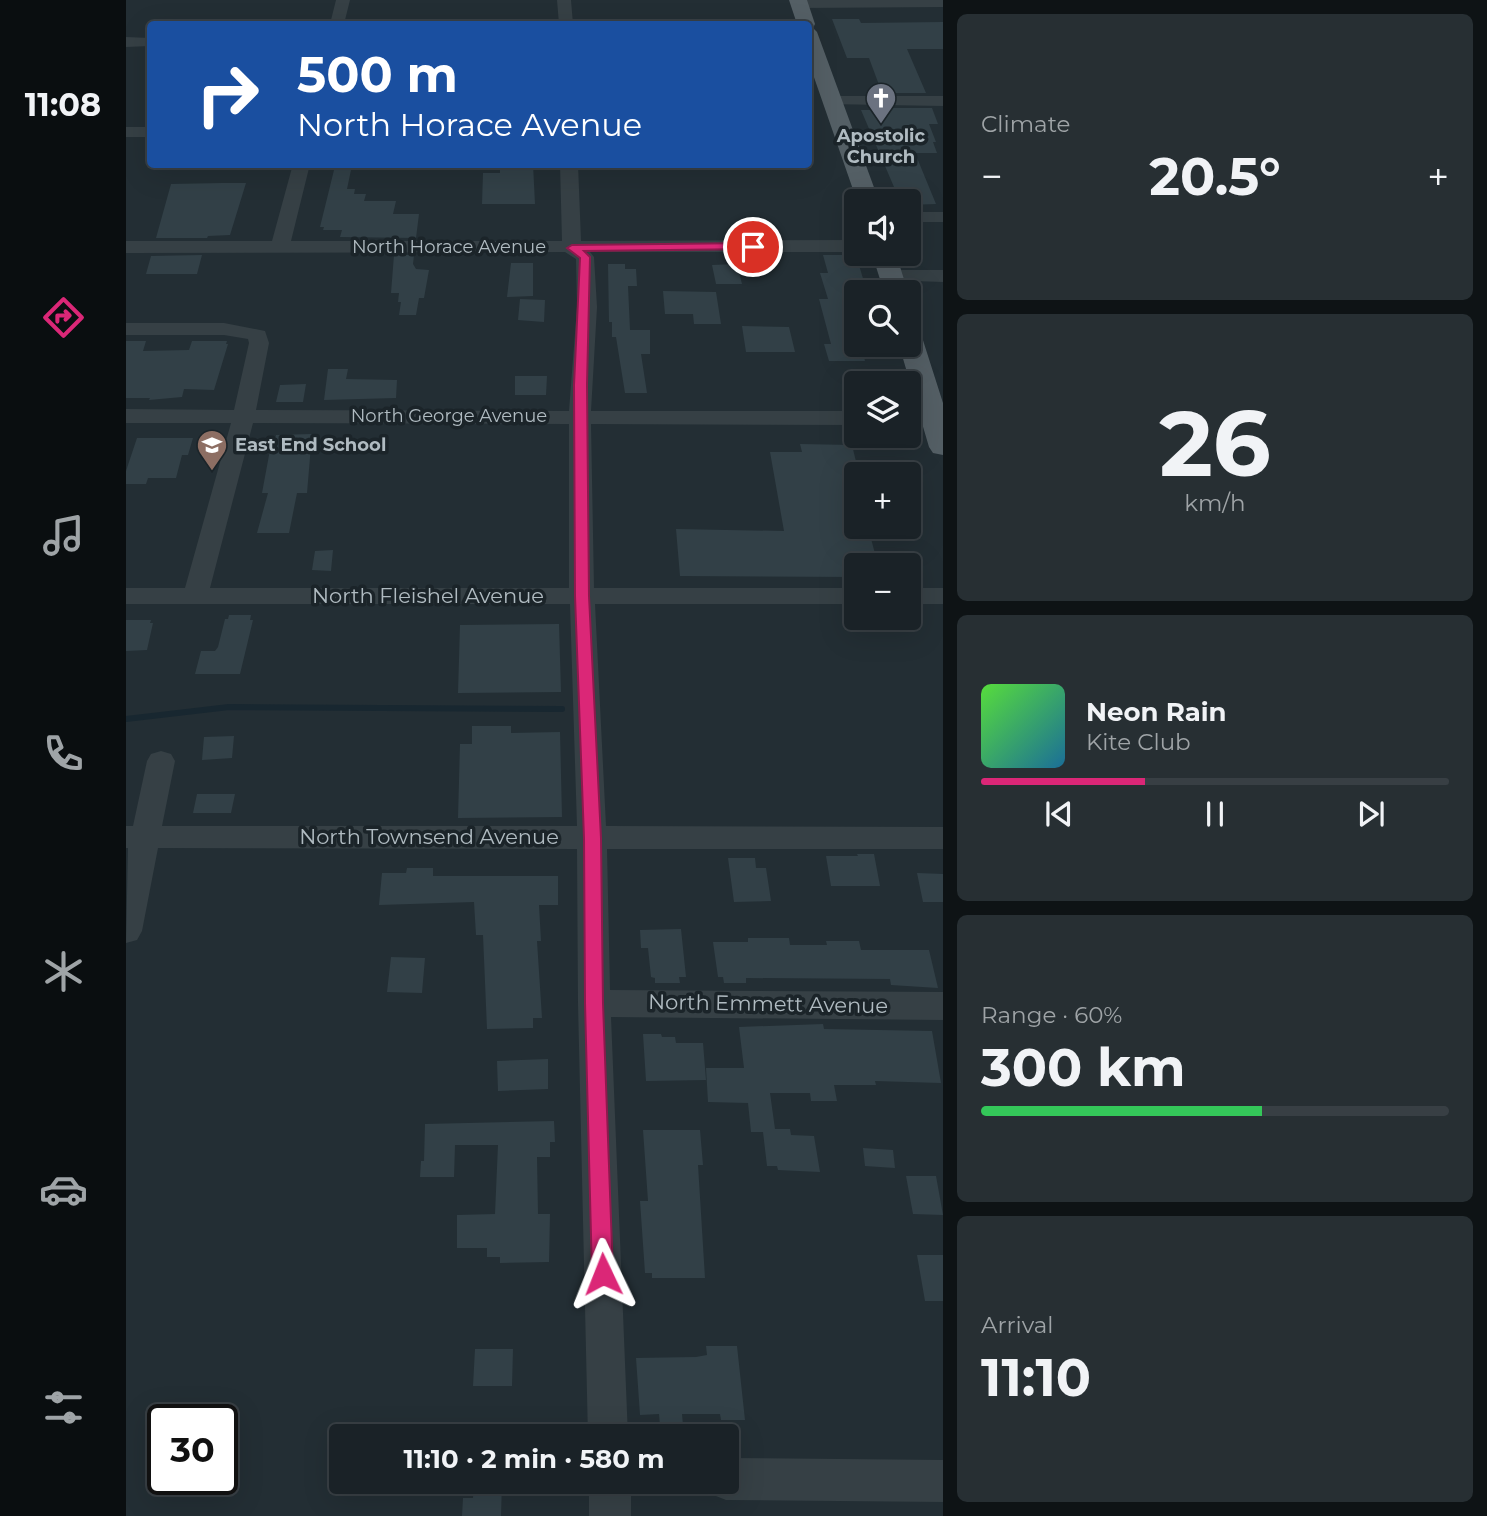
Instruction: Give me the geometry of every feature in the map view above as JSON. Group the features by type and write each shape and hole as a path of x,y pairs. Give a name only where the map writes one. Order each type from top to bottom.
{"main road":[{"path":"799,2 805,21"},
{"path":"812,43 864,189"},
{"path":"921,418 943,447"}],"street":[{"path":"339,21 343,0"},
{"path":"564,0 566,21"},
{"path":"799,2 943,4"},
{"path":"126,42 147,42"},
{"path":"833,101 941,106"},
{"path":"126,132 147,132"},
{"path":"280,247 301,168"},
{"path":"569,168 572,248 585,257 587,307 582,346 582,596 592,838 594,1003 608,1424"},
{"path":"921,217 943,217"},
{"name":"North Horace Avenue","path":"126,247 844,246"},
{"path":"890,274 943,276"},
{"path":"126,329 224,329 258,335 259,343 244,415 195,597"},
{"name":"North George Avenue","path":"126,416 844,418"},
{"name":"North Fleishel Avenue","path":"126,596 844,596"},
{"path":"921,596 943,596"},
{"path":"126,929 136,837 161,761"},
{"name":"North Townsend Avenue","path":"136,837 943,838"},
{"name":"North Emmett Avenue","path":"594,1003 943,1006"},
{"path":"739,1479 943,1481"},
{"path":"610,1494 610,1516"}],"building":[{"path":"832,19 859,19 861,23 943,22 943,49 907,49 926,93 882,93 869,58 847,58"},
{"path":"932,108 938,124 929,124 937,153 915,153 936,204 921,205 921,189 895,189 861,110"},
{"path":"500,168 533,168 535,204 482,204 483,173 500,173"},
{"path":"334,170 351,170 347,189 355,189 354,194 366,194 364,201 396,201 393,214 419,214 416,238 340,237 342,230 323,230 324,227 320,227"},
{"path":"246,183 230,235 156,238 171,184"},
{"path":"202,255 197,274 146,274 151,256"},
{"path":"394,255 414,255 413,264 416,269 429,270 424,298 419,298 416,315 399,315 399,293 391,293"},
{"path":"823,255 844,255 844,266 859,266 863,280 844,280 844,357 864,357 865,361 829,361 824,344 831,344 819,299 828,299 820,273 828,273"},
{"path":"511,263 533,263 533,296 507,297"},
{"path":"608,264 625,264 625,269 636,269 637,286 628,286 630,330 650,330 650,354 641,354 647,393 625,393 616,337 612,337 612,322 609,322"},
{"path":"737,264 742,284 716,284 712,265"},
{"path":"663,291 716,292 721,324 694,324 693,314 665,314"},
{"path":"520,299 545,300 544,322 518,320"},
{"path":"742,326 789,327 795,352 746,352"},
{"path":"126,341 146,341 143,351 189,350 192,341 227,341 228,344 214,390 184,389 182,397 149,400 150,398 126,398"},
{"path":"328,369 348,369 346,379 397,380 396,398 324,400"},
{"path":"515,376 547,376 546,395 515,395"},
{"path":"306,384 303,402 276,402 280,385"},
{"path":"312,434 307,493 297,493 289,533 257,533 268,493 262,493 272,439 275,439 276,435"},
{"path":"137,438 193,438 188,455 182,455 176,478 148,478 146,484 126,484 126,471"},
{"path":"800,444 844,445 844,448 853,448 856,462 844,462 844,539 871,539 875,553 844,553 844,577 680,576 676,529 784,531 770,452 802,452"},
{"path":"333,550 331,571 312,570 315,551"},
{"path":"229,615 251,615 250,620 253,620 240,674 195,674 201,651 215,651 218,647 225,619 228,619"},
{"path":"126,620 151,620 150,623 153,623 147,650 126,651"},
{"path":"559,624 561,692 458,693 460,625"},
{"path":"472,726 511,726 511,733 560,732 562,817 458,818 460,744 472,744"},
{"path":"234,736 232,758 202,760 204,737"},
{"path":"197,794 235,794 231,813 193,813"},
{"path":"857,854 874,854 880,886 831,886 826,856 858,856"},
{"path":"728,858 755,858 756,868 766,868 771,901 734,902"},
{"path":"407,868 433,868 433,876 558,876 558,905 539,905 541,941 537,941 542,1018 533,1018 533,1028 487,1029 483,935 476,935 474,902 379,905 382,873 406,873"},
{"path":"917,873 943,874 943,902 923,902"},
{"path":"681,929 686,977 679,977 680,983 655,983 655,978 651,977 648,948 641,948 640,930"},
{"path":"748,938 789,938 790,945 827,945 826,941 859,941 861,950 929,950 938,988 891,985 890,979 746,978 746,983 724,983 723,977 718,977 713,942 748,942"},
{"path":"391,957 425,958 422,993 387,992"},
{"path":"823,1024 824,1029 932,1031 941,1083 875,1081 876,1085 834,1085 837,1101 811,1101 810,1093 770,1093 775,1129 790,1129 791,1135 814,1136 820,1172 778,1170 777,1166 767,1166 763,1132 751,1132 748,1103 708,1102 706,1068 744,1068 739,1027"},
{"path":"643,1034 675,1037 676,1043 703,1043 706,1080 646,1081"},
{"path":"548,1059 548,1089 498,1091 497,1061"},
{"path":"554,1121 555,1142 550,1142 550,1157 537,1157 538,1214 550,1214 549,1262 500,1263 500,1257 487,1257 487,1248 457,1248 457,1215 495,1214 498,1145 455,1145 454,1177 420,1177 421,1161 424,1161 425,1124"},
{"path":"643,1130 700,1130 703,1165 698,1165 705,1278 652,1278 652,1273 645,1273 640,1201 648,1201"},
{"path":"863,1148 893,1150 895,1168 865,1166"},
{"path":"906,1176 936,1176 943,1215 913,1214"},
{"path":"917,1255 943,1255 943,1301 925,1301"},
{"path":"706,1346 737,1346 745,1420 721,1420 720,1414 682,1414 683,1424 660,1424 659,1414 640,1415 636,1358 707,1355"},
{"path":"475,1349 513,1349 512,1386 473,1386"},
{"path":"473,1494 502,1494 501,1516 462,1516 463,1498 473,1498"}],"waterway":[{"path":"126,719 229,707 562,709"}],"place":[{"name":"Apostolic Church","path":"881,125"},
{"name":"East End School","path":"212,472"}],"route":[{"path":"603,1274 594,1003 592,838 582,596 580,385 587,307 585,257 572,248 753,247"}]}
